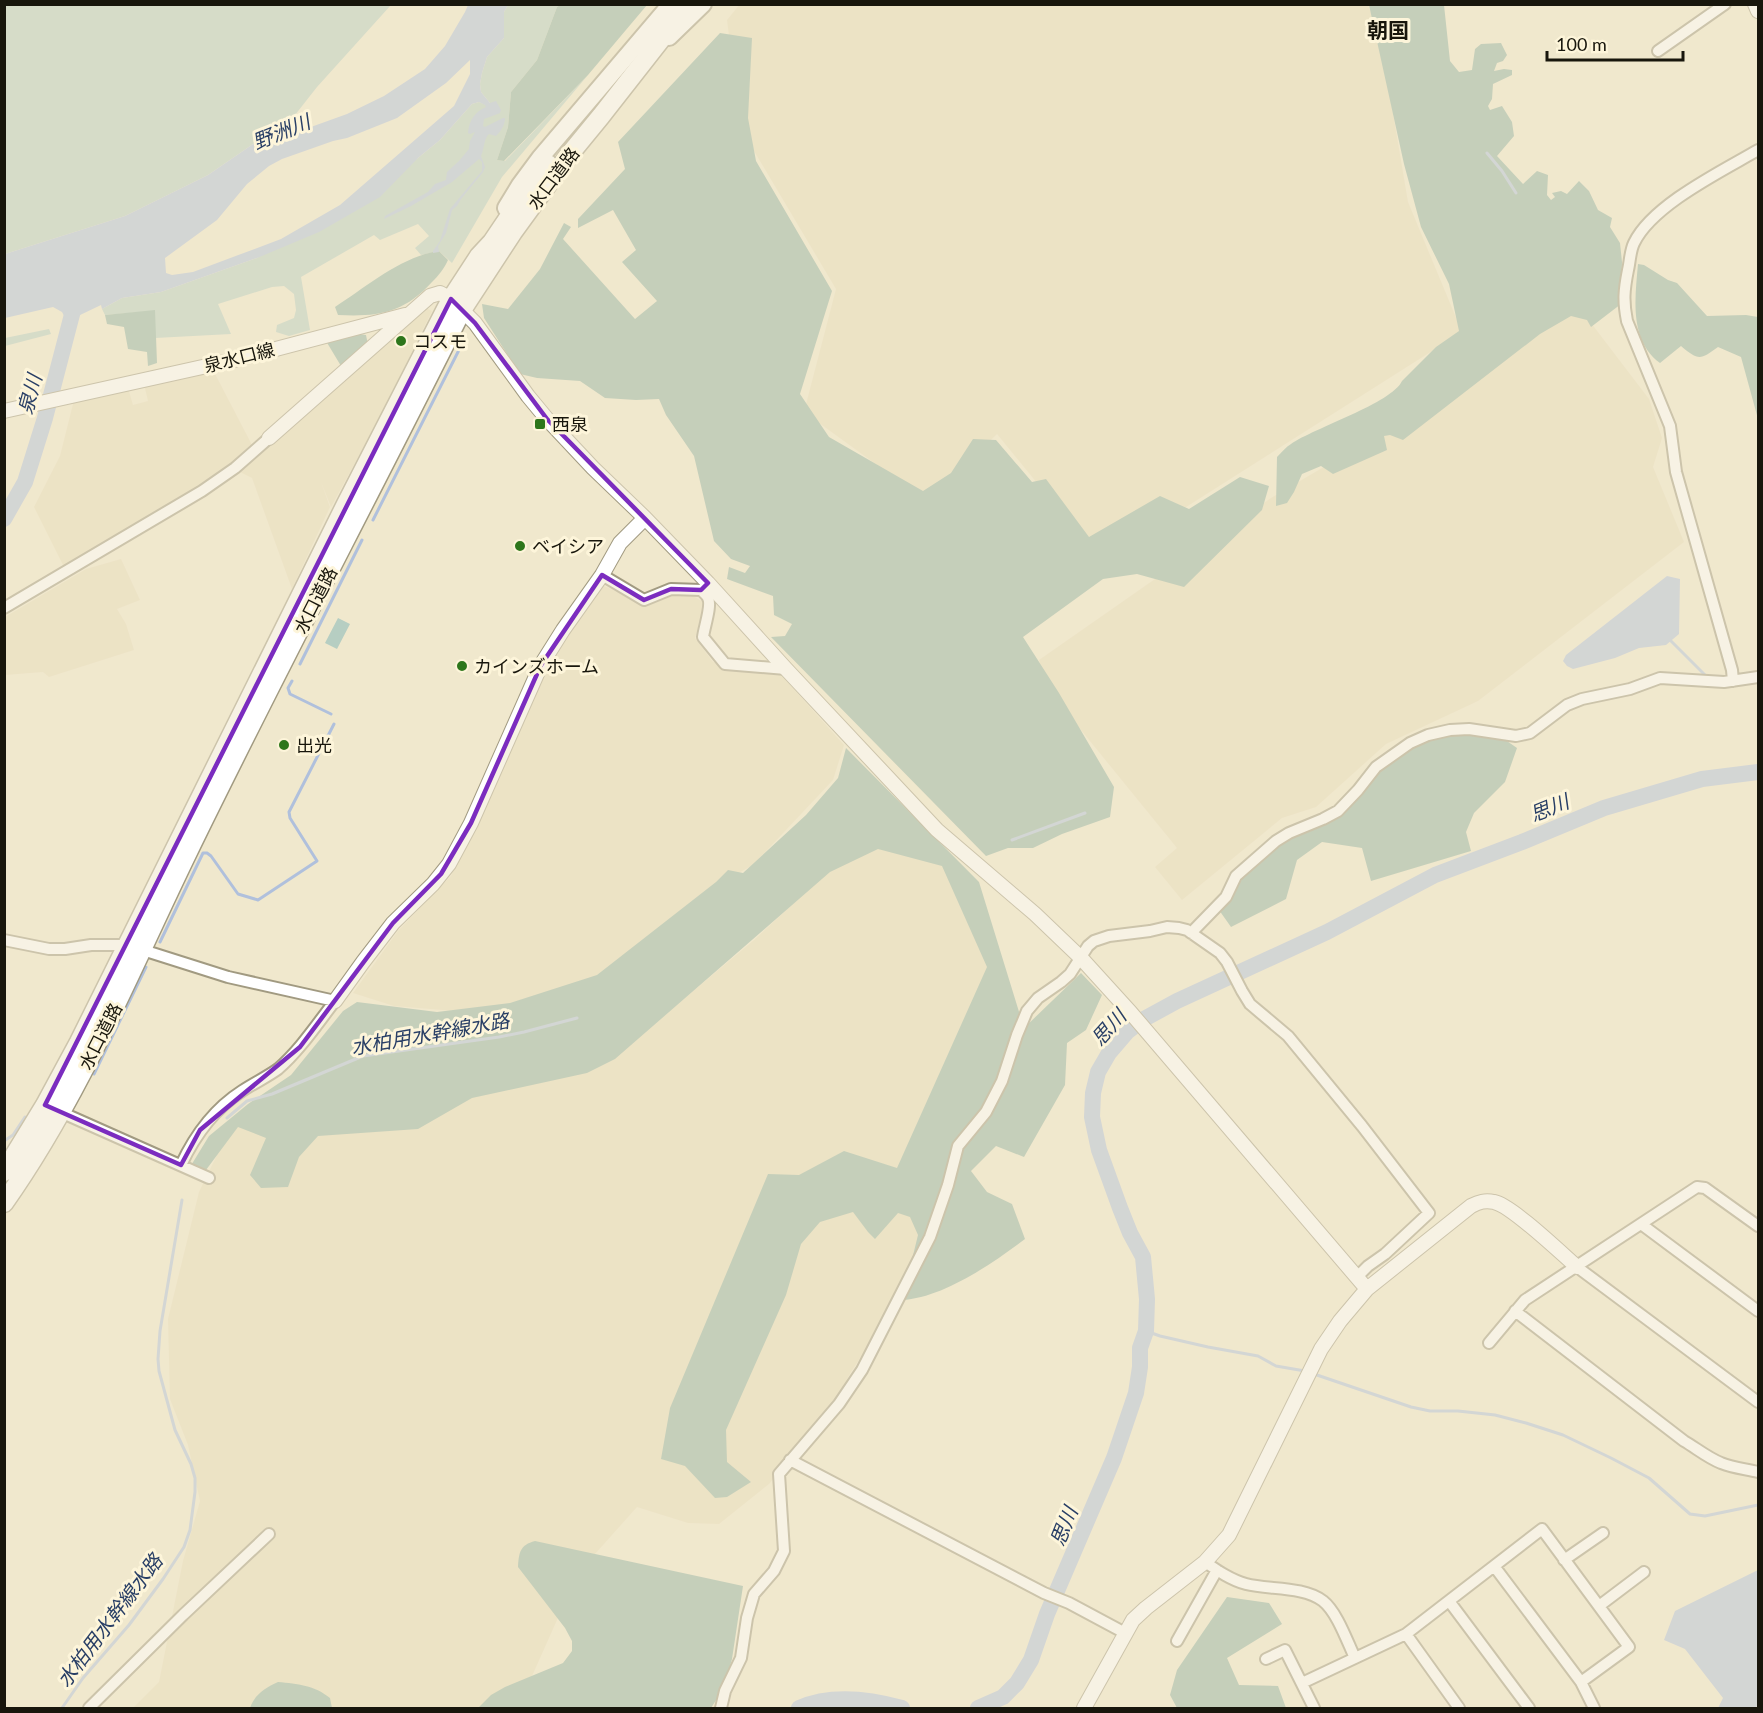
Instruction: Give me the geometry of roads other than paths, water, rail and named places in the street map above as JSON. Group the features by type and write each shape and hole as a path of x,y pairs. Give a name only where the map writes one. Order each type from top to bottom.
{"highway":[{"name":"水口道路","path":"457,305 487,270 569,155 602,116 687,4"},
{"name":"水口道路","path":"4,1203 24,1176 79,1042 134,947 379,440 457,305 480,256 580,123 661,30 670,25"},
{"name":"水口道路","path":"4,1172 53,1109"}],"main road":[{"path":"480,256 486,239 540,158 671,4"},
{"path":"626,83 632,80 655,52 703,4"}],"street":[{"path":"1658,51 1725,4"},
{"path":"1755,4 1758,11"},
{"path":"1733,681 1676,472 1670,426 1627,321 1624,302 1633,245 1642,229 1657,213 1680,197 1758,150"},
{"name":"泉水口線","path":"4,411 234,360 407,314 429,296 440,294 457,305"},
{"path":"457,305 475,323 547,419 645,518 705,586 938,830 1035,914 1081,958 1151,1036 1367,1289"},
{"path":"4,608 202,491 235,468 407,314"},
{"path":"181,1165 190,1144 200,1130 239,1092 277,1069 300,1047 393,923 433,884 449,864 471,823 541,665 602,575 620,543 645,518"},
{"path":"602,575 644,600 671,589 705,586"},
{"path":"705,586 710,607 703,637 725,664 786,669"},
{"path":"1191,933 1227,897 1236,876 1276,841 1338,811 1376,767 1410,743 1428,735 1450,730 1469,729 1516,736 1530,733 1566,705 1582,699 1630,689 1660,678 1724,682 1758,677"},
{"path":"721,1708 725,1691 741,1658 747,1618 754,1594 774,1571 784,1551 780,1474 840,1404 862,1370 930,1237 940,1211 958,1146 986,1112 1002,1081 1017,1035 1028,1011 1038,998 1070,974 1088,946 1094,941 1109,936 1167,927 1187,930 1220,953 1250,1004 1288,1036 1362,1126 1429,1213 1357,1277"},
{"path":"4,940 49,949 91,945 134,947 228,977 335,1001"},
{"path":"53,1109 209,1178"},
{"path":"1489,1343 1525,1300 1697,1187 1705,1188 1758,1226"},
{"path":"1177,1641 1211,1566 1229,1535 1321,1349 1340,1321 1367,1289 1471,1206 1483,1200 1497,1202 1513,1212 1576,1267 1758,1402"},
{"path":"1641,1224 1758,1311"},
{"path":"1515,1311 1684,1441 1718,1462 1758,1472"},
{"path":"790,1460 1125,1633"},
{"path":"1302,1683 1406,1634 1542,1529 1629,1647 1581,1682"},
{"path":"1564,1560 1604,1533"},
{"path":"89,1708 269,1534"},
{"path":"1084,1708 1133,1620 1146,1608 1211,1566"},
{"path":"1211,1566 1224,1575 1245,1584 1308,1593 1324,1602 1335,1616 1355,1658"},
{"path":"1494,1566 1581,1682 1594,1708"},
{"path":"1599,1606 1644,1572"},
{"path":"1449,1601 1528,1708"},
{"path":"1406,1634 1459,1708"},
{"path":"1266,1659 1286,1650 1314,1708"}],"water":[{"path":"468,5 508,5 504,12 504,38 487,57 480,84 481,92 490,103 496,101 501,110 500,113 484,119 483,126 503,118 505,121 496,136 489,134 486,138 481,156 485,167 483,172 452,210 446,233 438,246 439,252 433,253 433,251 440,241 450,209 482,171 482,162 479,159 452,182 384,219 385,216 428,192 435,184 446,180 447,172 469,149 475,132 468,133 471,120 486,107 479,102 472,104 440,140 418,158 380,197 319,232 257,258 161,292 122,298 102,309 101,305 78,316 77,322 68,323 62,312 53,307 5,318 5,254 125,216 208,175 256,142 286,136 347,114 384,96 425,69 445,46","holes":["470,60 470,74 454,106 340,205 281,239 193,272 172,275 166,273 165,258 217,220 247,184 269,166 282,159 347,138 397,118 446,83"]},
{"path":"1667,576 1680,579 1679,634 1666,645 1639,648 1615,658 1573,669 1567,666 1563,661 1566,655"},
{"path":"1758,1570 1758,1703 1756,1708 1718,1708 1723,1698 1685,1649 1664,1640 1675,1611"}],"waterway":[{"name":"水柏用水幹線水路","path":"1487,153 1516,193"},
{"name":"泉川","path":"4,519 25,482 45,418 75,303"},
{"path":"373,520 462,344"},
{"path":"300,664 362,540"},
{"path":"1671,641 1707,677"},
{"path":"292,681 288,688 290,694 331,714"},
{"path":"160,942 203,853 211,856 238,894 258,900 317,861 290,818 289,812 334,724"},
{"name":"思川","path":"978,1708 1003,1697 1017,1683 1031,1660 1047,1614 1114,1458 1136,1393 1140,1348 1146,1331 1147,1299 1143,1257 1120,1208 1099,1150 1092,1117 1093,1093 1098,1072 1109,1053 1127,1032 1144,1019 1177,1001 1327,932 1435,875 1604,808 1702,779 1758,772"},
{"name":"水柏用水幹線水路","path":"1012,840 1085,813"},
{"path":"94,1074 146,967"},
{"name":"水柏用水幹線水路","path":"227,1118 247,1101 272,1094 363,1056 499,1037 577,1018"},
{"path":"4,1141 13,1135 25,1117"},
{"name":"水柏用水幹線水路","path":"62,1708 83,1678 129,1625 163,1579 184,1547 190,1530 195,1478 175,1430 159,1371 158,1359 160,1331 182,1200"},
{"path":"1146,1331 1208,1347 1258,1356 1276,1366 1305,1371"},
{"path":"1314,1374 1411,1407 1430,1411 1495,1415 1563,1435 1649,1478 1690,1514 1705,1516 1758,1505"},
{"name":"思川","path":"799,1708 837,1699 864,1700 902,1708"}],"place":[{"name":"コスモ","path":"401,341"},
{"name":"西泉","path":"540,424"},
{"name":"ベイシア","path":"520,546"},
{"name":"カインズホーム","path":"462,666"},
{"name":"出光","path":"284,745"}],"district":[{"name":"朝国","path":"1388,29"}],"water label":[{"name":"野洲川","path":"281,131"}]}
